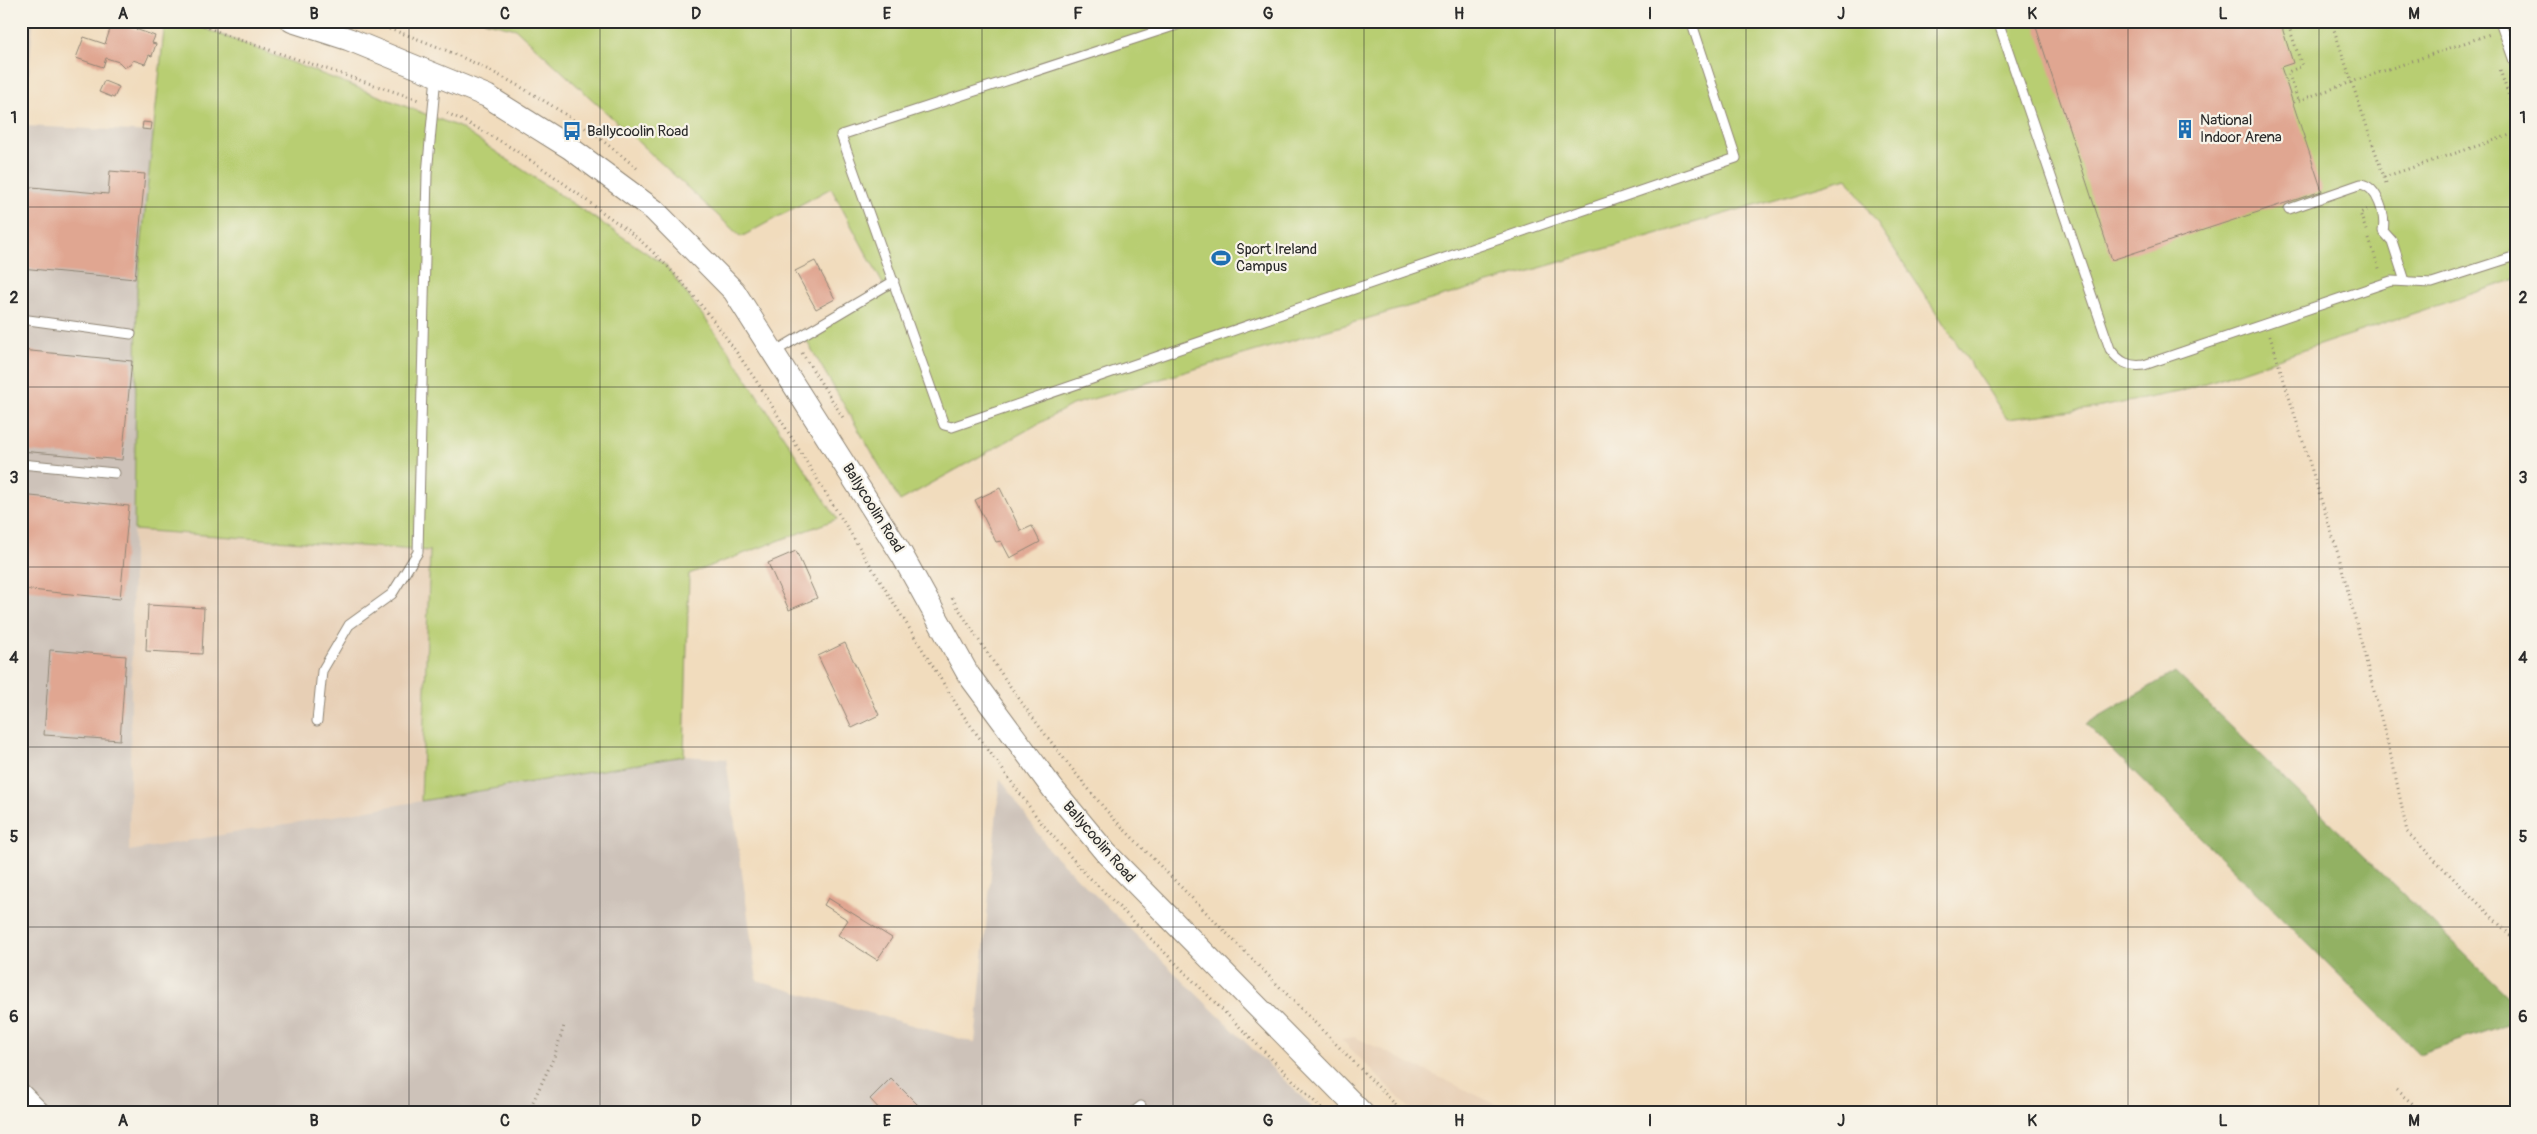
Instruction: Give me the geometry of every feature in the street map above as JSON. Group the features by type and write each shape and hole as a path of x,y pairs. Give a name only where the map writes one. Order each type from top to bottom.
{"street":[{"name":"Ballycoolin Road","path":"292,21 348,39 486,96 562,142 654,210 734,291 902,555 968,674 1053,789 1106,854 1362,1113"},
{"path":"21,1093 41,1113"}],"lane":[{"path":"1189,21 842,135 944,426 952,426 1736,158 1691,21"},
{"path":"1998,21 2107,340 2114,356 2127,364 2144,365 2394,280 2424,284 2441,282 2516,256"},
{"path":"2501,25 2516,67"},
{"path":"317,722 322,671 349,625 392,594 418,552 427,174 436,76"},
{"path":"2289,209 2361,184 2374,192 2384,222 2383,231 2392,241 2405,281"},
{"path":"774,352 894,281"},
{"path":"21,319 131,334"},
{"path":"21,464 115,473"},
{"path":"1132,1113 1141,1106"}],"path":[{"path":"195,21 225,35 413,97"},
{"path":"2287,21 2302,66 2288,72 2296,101 2352,82 2501,25"},
{"path":"2331,21 2392,201 2360,213 2384,283"},
{"path":"459,118 503,142 576,191 644,244 695,299 737,352 759,385 963,716 1039,820 1089,877 1326,1113"},
{"path":"2384,177 2516,132"},
{"path":"2266,323 2339,557 2393,764 2407,832 2516,941"},
{"path":"512,1113 531,1106 554,1057 564,1026"},
{"path":"2396,1090 2424,1113"}],"shaded area":[{"path":"21,21 33,21 25,126 155,132 137,287 129,851 684,756 726,759 757,981 975,1043 1000,778 1050,851 1318,1113 21,1113"},
{"path":"134,530 430,551 421,801 726,759 757,981 975,1043 96,1113 129,851"},
{"path":"1355,1037 1514,1113 1414,1113 1341,1039"}],"green space":[{"path":"165,21 185,21 459,127 666,266 726,347 837,519 689,574 684,756 421,801 430,551 134,530 137,287"},
{"name":"Sport Ireland Campus","path":"484,21 2516,21 2516,279 2179,392 2090,409 2007,419 1847,178 1072,405 900,501 805,338 884,286 831,188 741,237 516,29"},
{"path":"2175,672 2516,1004 2516,1021 2419,1054 2086,724"}],"building":[{"path":"113,21 155,36 152,43 156,44 152,56 149,55 145,64 133,60 130,65 124,67 119,62 106,58 103,67 76,58 84,37 105,44"},
{"name":"National Indoor Arena","path":"2034,21 2280,21 2293,63 2281,67 2322,191 2112,260"},
{"path":"104,81 119,87 114,98 99,92"},
{"path":"143,122 152,123 151,130 142,129"},
{"path":"110,171 145,174 135,279 21,268 21,186 108,194"},
{"path":"815,261 835,299 816,309 795,271"},
{"path":"21,350 132,361 122,460 21,451"},
{"path":"1000,488 1021,531 1032,526 1040,542 1010,558 1001,541 996,542 975,500"},
{"path":"21,495 129,506 120,599 21,589"},
{"path":"796,551 817,598 789,610 768,563"},
{"path":"148,605 204,608 202,654 146,651"},
{"path":"845,643 879,715 852,728 818,656"},
{"path":"50,650 126,656 120,740 44,735"},
{"path":"828,898 892,938 877,960 838,935 848,920 824,905"},
{"path":"891,1078 926,1113 883,1113 870,1099"}],"place":[{"name":"National Indoor Arena","path":"2185,129"},
{"name":"Ballycoolin Road","path":"572,131"},
{"name":"Sport Ireland Campus","path":"1221,258"}]}
